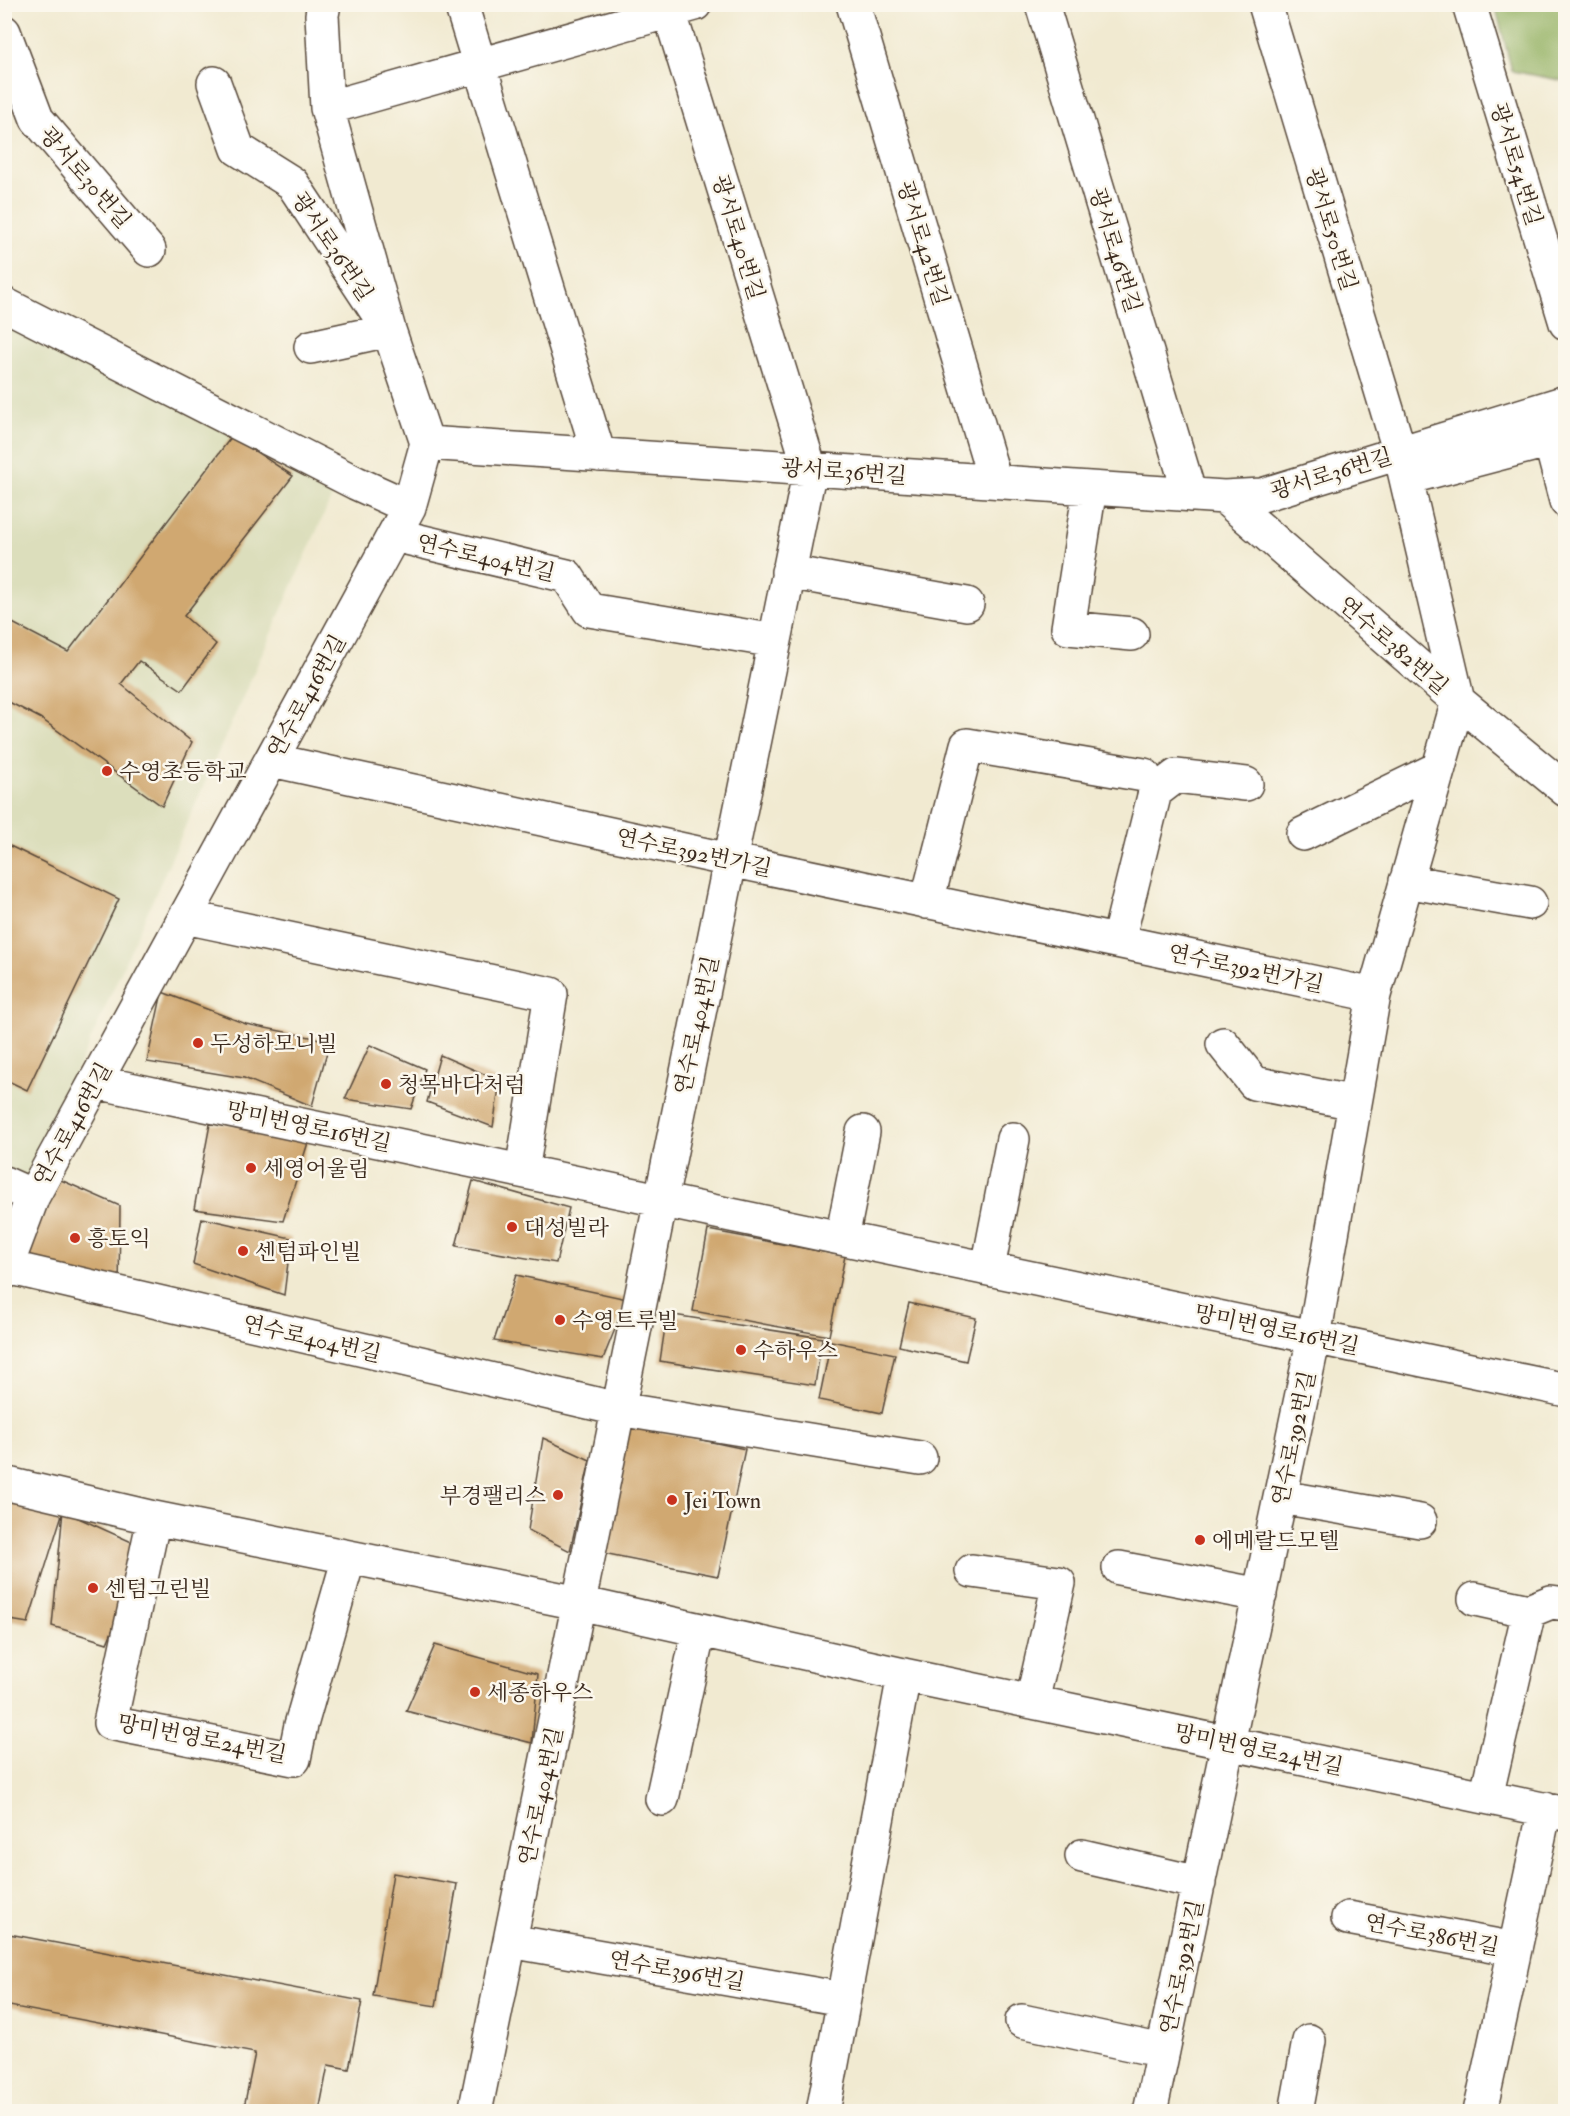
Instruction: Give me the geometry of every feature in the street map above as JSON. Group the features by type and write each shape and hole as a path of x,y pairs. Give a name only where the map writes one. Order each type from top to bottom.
{"street":[{"name":"광서로36번길","path":"324,4 322,15 327,108 389,330 427,443 1224,497 1262,495 1403,465 1566,402"},
{"path":"461,4 599,455"},
{"name":"광서로42번길","path":"853,4 995,481"},
{"name":"광서로46번길","path":"1042,4 1190,495"},
{"name":"광서로50번길","path":"1265,4 1403,465 1458,701"},
{"name":"광서로54번길","path":"1470,4 1566,323"},
{"path":"327,108 677,7"},
{"name":"광서로40번길","path":"677,7 810,469"},
{"name":"광서로30번길","path":"4,32 37,119 150,250"},
{"name":"광서로36번길","path":"214,83 238,149 292,183 389,330"},
{"path":"4,304 356,483 409,507"},
{"name":"광서로36번길","path":"311,347 389,330"},
{"path":"1403,465 1558,438 1566,501"},
{"name":"연수로416번길","path":"6,1270 19,1190 96,1082 409,507 427,443"},
{"name":"연수로404번길","path":"475,2112 810,469"},
{"path":"1089,488 1068,628 1131,634"},
{"name":"연수로382번길","path":"1224,497 1458,701 1566,790"},
{"name":"연수로404번길","path":"394,535 567,576 589,610 775,641"},
{"path":"788,572 967,604"},
{"name":"연수로392번길","path":"1150,2112 1314,1337 1374,995 1458,701"},
{"path":"927,902 967,745 1144,775"},
{"name":"연수로392번가길","path":"271,760 927,902 1374,995"},
{"path":"1303,834 1439,768"},
{"path":"1118,942 1155,792 1176,776 1246,784"},
{"path":"1406,881 1530,903"},
{"path":"185,917 551,994 522,1171"},
{"path":"1223,1044 1254,1083 1355,1103"},
{"name":"망미번영로16번길","path":"96,1082 1566,1390"},
{"path":"842,1238 863,1132"},
{"path":"988,1268 1013,1139"},
{"name":"연수로404번길","path":"6,1270 618,1409 920,1458"},
{"name":"망미번영로24번길","path":"4,1483 154,1518 579,1603 904,1675 1555,1812"},
{"path":"1281,1497 1420,1521"},
{"name":"망미번영로24번길","path":"154,1518 110,1723 294,1759 301,1725 349,1557"},
{"path":"1119,1568 1260,1595"},
{"path":"972,1571 1059,1583 1032,1702"},
{"path":"1475,1599 1529,1611 1551,1602 1566,1604"},
{"path":"1486,1797 1529,1611"},
{"path":"663,1799 699,1630"},
{"path":"823,2112 904,1675"},
{"name":"연수로386번길","path":"1480,2112 1515,1949 1555,1812"},
{"name":"연수로392번길","path":"1082,1856 1199,1883"},
{"name":"연수로386번길","path":"1348,1918 1515,1949"},
{"name":"연수로396번길","path":"510,1941 843,2000"},
{"name":"연수로392번길","path":"1022,2021 1163,2051"},
{"path":"1296,2112 1309,2041"}],"shaded area":[{"name":"수영초등학교","path":"4,318 337,485 83,1057 25,1180 4,1170"}],"green space":[{"path":"1495,5 1565,5 1565,81 1512,71"}],"building":[{"path":"232,436 293,476 184,616 216,644 182,690 139,661 121,684 192,742 162,806 40,718 5,700 5,619 68,652"},
{"path":"10,846 119,899 27,1090 4,1079 4,857"},
{"path":"162,992 246,1024 330,1041 312,1106 244,1078 147,1062"},
{"name":"청목바다처럼","path":"370,1045 425,1069 411,1109 345,1099"},
{"path":"440,1055 500,1081 493,1127 427,1102"},
{"name":"세영어울림","path":"210,1124 313,1127 283,1221 194,1209"},
{"name":"흥토익","path":"54,1177 120,1206 119,1293 18,1270"},
{"name":"대성빌라","path":"473,1181 569,1208 556,1263 456,1246"},
{"name":"센텀파인빌","path":"202,1218 291,1238 284,1295 193,1264"},
{"path":"708,1230 845,1256 829,1336 693,1311"},
{"name":"수영트루빌","path":"516,1275 627,1299 603,1359 494,1341"},
{"path":"909,1303 976,1318 966,1361 899,1346"},
{"name":"수하우스","path":"667,1314 822,1338 815,1385 660,1361"},
{"path":"831,1341 895,1354 882,1413 819,1400"},
{"name":"Jei Town","path":"626,1424 745,1449 718,1576 598,1552"},
{"name":"부경팰리스","path":"543,1438 590,1460 570,1551 528,1530"},
{"path":"8,1501 63,1511 28,1623 4,1619 4,1509"},
{"name":"센텀그린빌","path":"63,1511 147,1549 107,1643 52,1626"},
{"name":"세종하우스","path":"435,1645 538,1674 532,1743 406,1711"},
{"path":"393,1873 457,1884 436,2006 373,1996"},
{"path":"4,1933 362,2001 349,2069 328,2065 319,2112 243,2112 255,2053 4,2005"}],"place":[{"name":"수영초등학교","path":"107,771"},
{"name":"두성하모니빌","path":"198,1043"},
{"name":"청목바다처럼","path":"386,1084"},
{"name":"세영어울림","path":"251,1168"},
{"name":"대성빌라","path":"512,1227"},
{"name":"흥토익","path":"75,1238"},
{"name":"센텀파인빌","path":"243,1251"},
{"name":"수영트루빌","path":"560,1320"},
{"name":"수하우스","path":"741,1350"},
{"name":"부경팰리스","path":"558,1495"},
{"name":"Jei Town","path":"672,1500"},
{"name":"에메랄드모텔","path":"1200,1540"},
{"name":"센텀그린빌","path":"93,1588"},
{"name":"세종하우스","path":"475,1692"}]}
